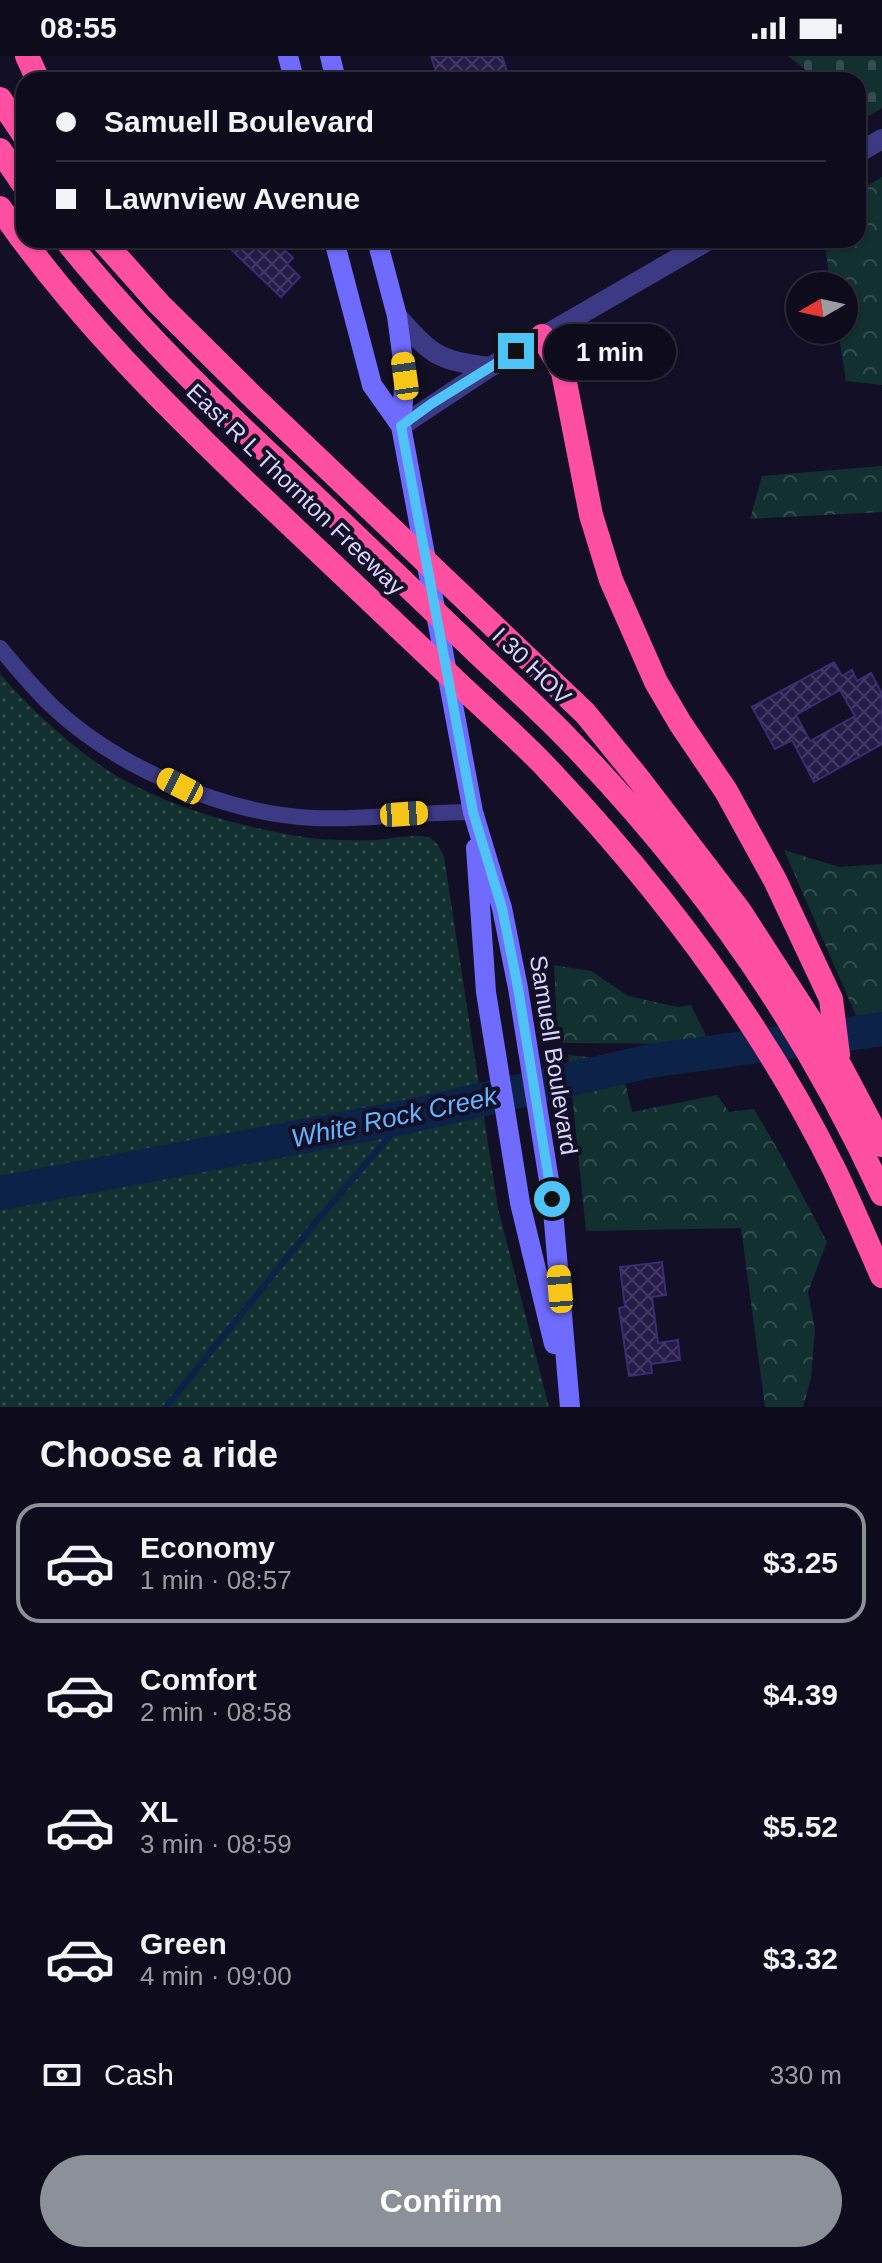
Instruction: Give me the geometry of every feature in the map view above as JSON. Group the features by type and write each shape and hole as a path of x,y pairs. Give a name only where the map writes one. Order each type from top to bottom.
{"highway":[{"path":"0,99 16,123"},
{"path":"0,150 16,173"},
{"name":"East R L Thornton Freeway","path":"0,208 16,231"},
{"name":"East R L Thornton Freeway","path":"28,248 118,356 210,448 540,761 651,885 697,945 787,1084 835,1172 882,1276"},
{"name":"I 30 HOV","path":"73,248 138,325 233,421 564,735 620,794 672,856 771,991 819,1070 860,1145 882,1194"},
{"name":"East R L Thornton Freeway","path":"110,248 159,304 255,399 585,713 739,910 840,1066 882,1145"},
{"path":"542,336 563,372 591,515 611,580 656,682 726,791 775,880 831,999 840,1066"}],"main road":[{"name":"Samuell Boulevard","path":"336,248 372,385 401,426"},
{"name":"Samuell Boulevard","path":"379,248 397,316 405,376 401,426 473,812 502,908 518,988 552,1199 570,1407"},
{"name":"Samuell Boulevard","path":"473,812 486,992 520,1203 570,1407"}],"street":[{"path":"401,426 490,367 695,248"},
{"path":"397,316 435,354 456,363 490,367"},
{"path":"0,648 53,707 91,737 180,786 223,802 270,814 315,818 473,812"}],"green space":[{"path":"788,56 882,56 882,108 866,117 866,72 808,72"},
{"path":"882,177 882,385 846,381 840,344 858,344 858,272 829,272 825,248 866,248 866,186"},
{"path":"882,466 882,512 750,519 762,476"},
{"path":"0,674 46,721 98,764 135,786 173,803 231,822 301,837 376,840 418,836 430,838 437,844 444,857 498,1208 549,1407 0,1407"},
{"path":"784,850 839,867 882,864 882,1014 857,1018"},
{"path":"554,965 591,971 628,996 678,1007 691,1005 710,1044 563,1043 557,1028"},
{"path":"568,1055 620,1060 632,1112 717,1095 729,1112 754,1109 827,1242 808,1292 815,1330 811,1378 803,1407 765,1407 741,1228 586,1231"}],"building":[{"path":"431,56 502,56 507,72 446,71 436,72"},
{"path":"229,248 282,248 293,258 287,264 300,277 281,297"},
{"path":"834,662 842,676 852,670 857,681 871,673 882,694 882,744 814,782 792,740 775,749 752,707","holes":["840,690 855,716 810,741 796,715"]},
{"path":"662,1262 666,1295 652,1297 658,1343 678,1340 680,1360 651,1364 652,1373 629,1376 619,1308 625,1307 620,1267"}],"waterway":[{"name":"White Rock Creek","path":"0,1193 406,1117 650,1061 882,1029"},
{"path":"166,1407 315,1223 406,1117"}],"route":[{"path":"516,351 401,426 473,812 502,908 518,988 552,1199"}]}
